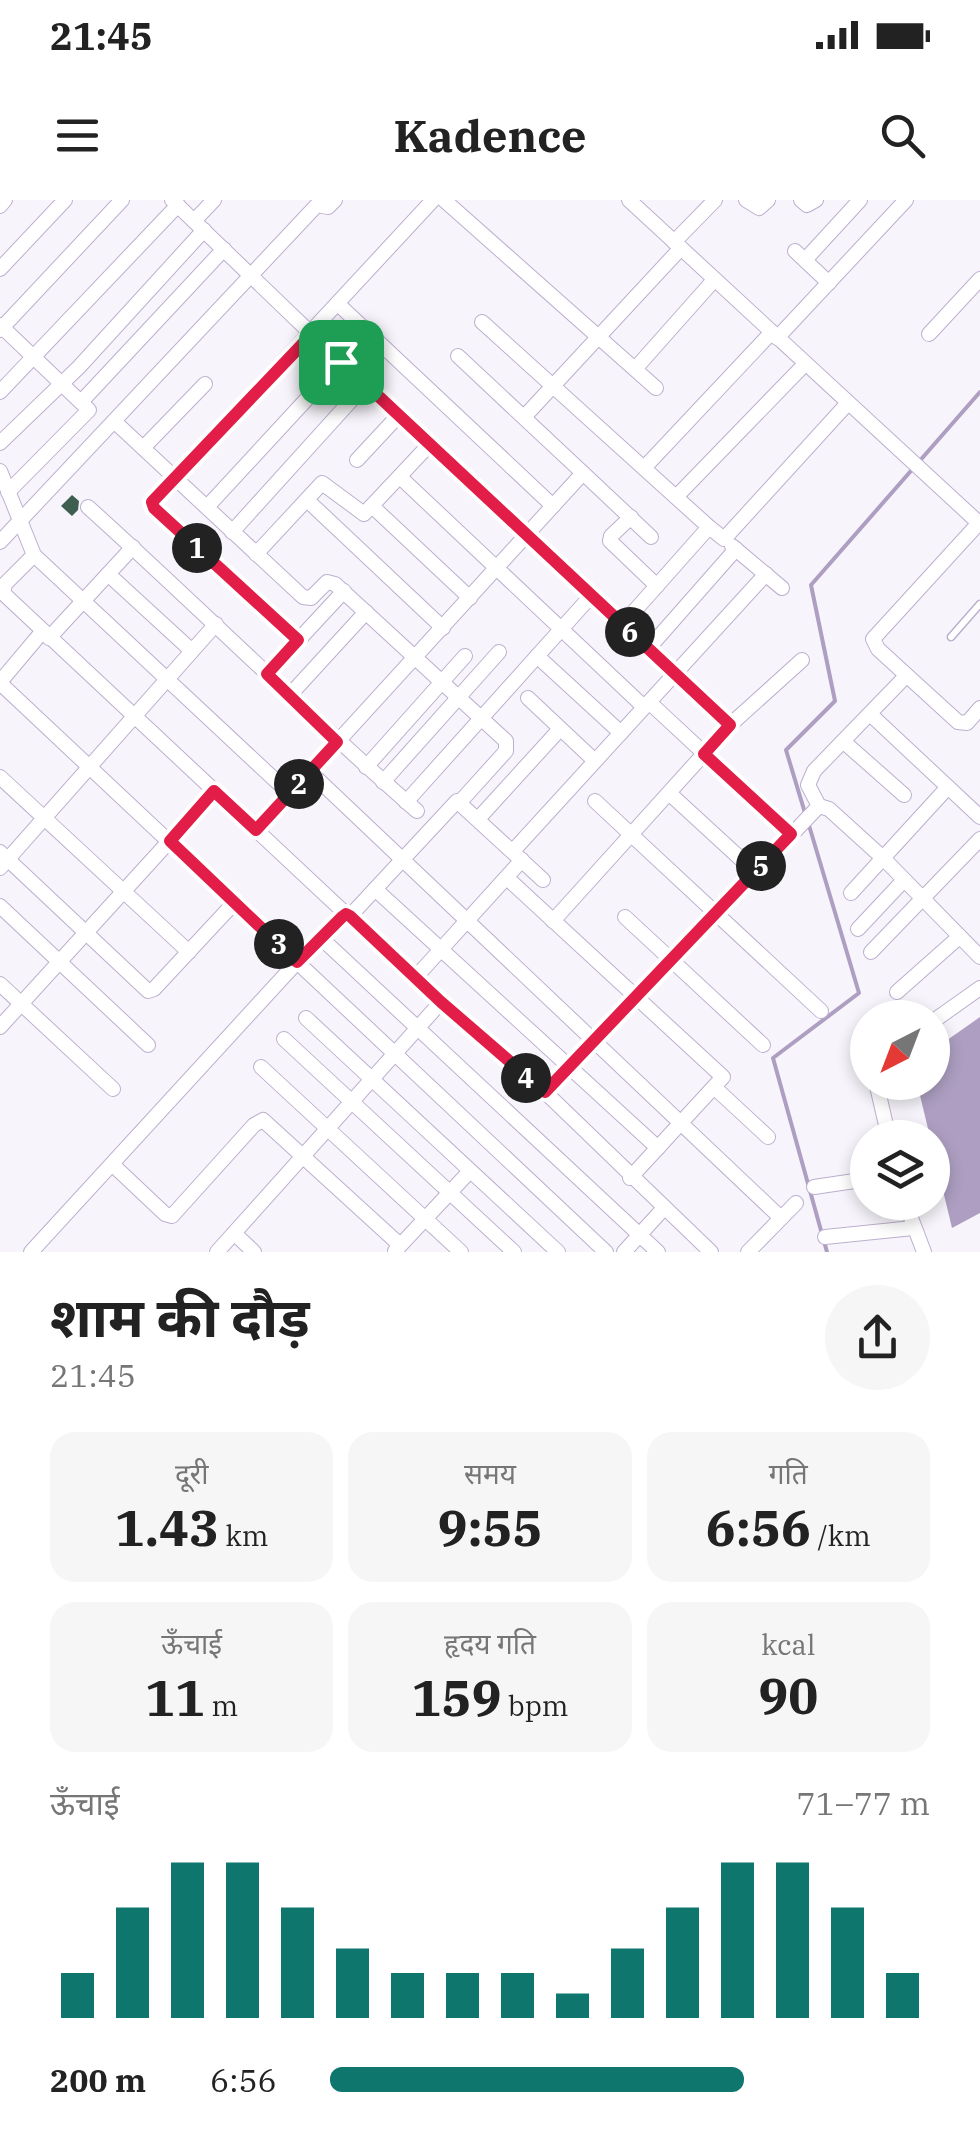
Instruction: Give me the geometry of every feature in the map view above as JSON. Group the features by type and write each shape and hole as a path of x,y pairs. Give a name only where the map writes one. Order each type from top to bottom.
{"street":[{"path":"0,206 5,200"},
{"path":"0,268 65,200"},
{"path":"8,492 89,410 1,328 122,200"},
{"path":"0,444 61,384 199,225 214,200"},
{"path":"0,542 318,205 328,207 335,200"},
{"path":"298,640 152,502 312,334 432,200"},
{"path":"444,200 656,388"},
{"path":"629,200 980,523 873,640 906,676 963,724 980,708"},
{"path":"746,200 759,208 768,200"},
{"path":"801,200 807,205 816,200"},
{"path":"828,283 800,255 860,200"},
{"path":"644,468 906,200"},
{"path":"0,392 175,203 730,725"},
{"path":"525,416 678,246 706,203"},
{"path":"81,402 224,250"},
{"path":"930,334 980,279"},
{"path":"635,370 714,280"},
{"path":"338,304 553,506"},
{"path":"482,322 782,588"},
{"path":"458,356 651,537"},
{"path":"206,507 341,362"},
{"path":"676,497 806,364"},
{"path":"144,448 205,384"},
{"path":"232,532 365,385"},
{"path":"724,539 848,404"},
{"path":"357,460 398,416"},
{"path":"31,1252 297,962 374,889 454,803 460,802 508,746 344,591 330,581 310,598 303,597 115,422"},
{"path":"256,554 326,484 361,514 373,507 429,445"},
{"path":"0,472 34,555 290,794"},
{"path":"256,830 584,473"},
{"path":"400,477 561,630 794,831"},
{"path":"307,500 442,628"},
{"path":"88,507 337,742 411,806 481,719 591,596"},
{"path":"373,507 470,598"},
{"path":"632,517 610,541 656,586"},
{"path":"622,624 709,527"},
{"path":"133,547 0,682 606,1252"},
{"path":"648,649 736,549"},
{"path":"34,555 2,589 45,635 441,1002 545,1092 711,1252"},
{"path":"108,574 192,651"},
{"path":"415,978 507,878 518,856 595,761 766,574"},
{"path":"267,674 344,591"},
{"path":"290,696 366,612"},
{"path":"216,624 92,768 3,860 148,991 235,902"},
{"path":"383,782 499,652"},
{"path":"366,767 465,656"},
{"path":"537,656 621,733"},
{"path":"553,921 730,725 802,660"},
{"path":"816,808 809,792 810,779 906,676"},
{"path":"528,698 595,761"},
{"path":"870,714 980,816"},
{"path":"478,819 560,729"},
{"path":"844,742 904,795"},
{"path":"310,772 781,1218"},
{"path":"0,778 188,952"},
{"path":"851,892 948,787"},
{"path":"0,1027 214,791"},
{"path":"669,793 755,872"},
{"path":"595,801 821,1011"},
{"path":"460,802 543,880"},
{"path":"545,1092 596,1043 816,808"},
{"path":"816,808 830,809 980,957"},
{"path":"871,952 980,839"},
{"path":"507,878 720,1072 722,1077 715,1088 630,1178"},
{"path":"858,930 904,880"},
{"path":"374,889 658,1148"},
{"path":"0,906 148,1044"},
{"path":"625,917 764,1045"},
{"path":"322,938 658,1252"},
{"path":"897,992 958,938"},
{"path":"0,984 114,1090"},
{"path":"950,1009 980,988"},
{"path":"218,1252 441,1002"},
{"path":"306,1018 558,1252"},
{"path":"284,1039 514,1252"},
{"path":"261,1067 460,1252"},
{"path":"715,1088 768,1137"},
{"path":"112,1165 168,1216 176,1213 258,1122 268,1122 397,1249 470,1170"},
{"path":"814,1187 850,1182"},
{"path":"758,1249 796,1203"},
{"path":"624,1252 664,1208"},
{"path":"911,1220 924,1252"},
{"path":"825,1237 913,1228"},
{"path":"234,1234 254,1252"}],"lane":[{"path":"950,637 980,604"}],"shaded area":[{"path":"980,1017 980,1213 952,1228 950,1120 926,1120 921,1100 950,1100 950,1038"}],"building":[{"path":"72,495 79,501 72,516 61,506"}],"waterway":[{"path":"805,813 786,750 835,701 811,585 980,392"},
{"path":"808,822 859,993 773,1058 827,1252"}],"route":[{"path":"312,334 341,362 730,725 704,754 791,834 596,1043 545,1092 350,916 342,917 297,962 170,841 214,791 256,830 337,742 267,674 298,640 152,502 312,334"}]}
